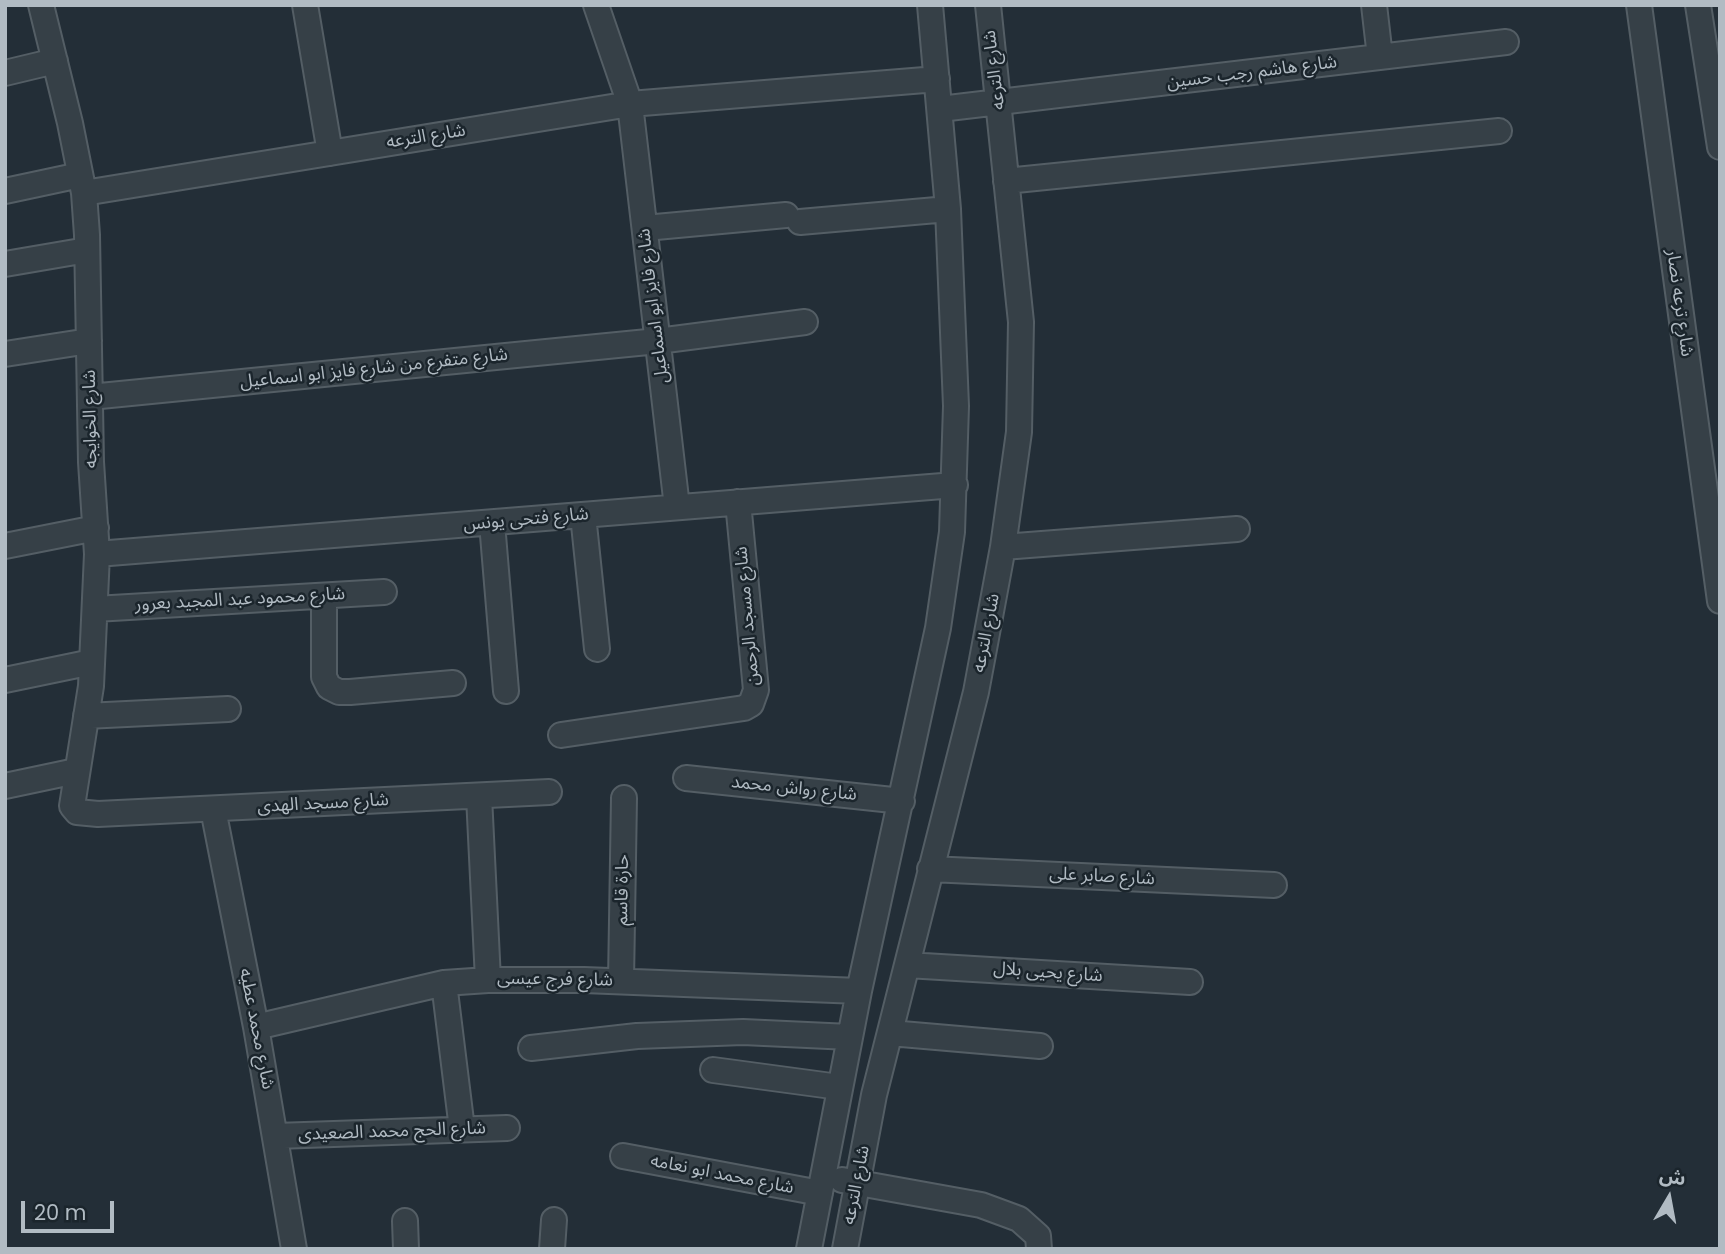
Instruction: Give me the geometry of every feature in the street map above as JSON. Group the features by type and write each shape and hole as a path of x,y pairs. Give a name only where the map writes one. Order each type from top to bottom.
{"street":[{"name":"شارع الخوايجه","path":"41,5 82,184 87,250 97,554 96,608 86,716 72,806 81,813 98,814"},
{"path":"305,5 330,153"},
{"name":"شارع فايز ابو اسماعيل","path":"596,5 631,104 677,507"},
{"name":"شارع الترعه","path":"809,1249 839,1087 938,628 952,532 956,406 948,209 930,5"},
{"name":"شارع الترعه","path":"845,1249 890,1033 975,692 1003,547 1019,432 1021,322 988,5"},
{"path":"1374,5 1380,57"},
{"name":"شارع ترعه نصار","path":"1639,5 1720,601"},
{"path":"1698,5 1720,147"},
{"name":"شارع هاشم رجب حسين","path":"940,109 1506,42"},
{"path":"5,74 55,61"},
{"name":"شارع الترعه","path":"5,191 330,153 631,104 937,79"},
{"path":"1006,181 1499,131"},
{"path":"645,228 948,209"},
{"path":"5,264 87,250"},
{"name":"شارع متفرع من شارع فايز ابو اسماعيل","path":"90,397 658,341 805,323"},
{"path":"5,354 89,341"},
{"name":"شارع فتحى يونس","path":"97,554 955,485"},
{"name":"شارع مسجد الرحمن","path":"561,735 744,708 751,704 756,690 738,502"},
{"path":"583,515 597,649"},
{"path":"492,523 506,691"},
{"path":"5,546 96,528"},
{"path":"1003,547 1237,528"},
{"name":"شارع محمود عبد المجيد بعرور","path":"96,608 384,592"},
{"path":"324,596 324,677 329,687 339,692 349,692 453,682"},
{"path":"5,680 92,662"},
{"path":"86,716 228,709"},
{"path":"5,786 76,771"},
{"name":"شارع رواش محمد","path":"686,778 902,801"},
{"name":"شارع مسجد الهدى","path":"98,814 549,792"},
{"path":"479,796 488,980"},
{"name":"حارة قاسم","path":"621,981 624,799"},
{"name":"شارع محمد عطيه","path":"214,809 276,1136 294,1249"},
{"name":"شارع صابر على","path":"930,869 1274,885"},
{"name":"شارع يحيى بلال","path":"907,965 1189,982"},
{"name":"شارع فرج عيسى","path":"256,1027 444,983 488,980 621,981 859,991"},
{"path":"444,983 462,1129"},
{"path":"531,1048 637,1036 743,1032 850,1037"},
{"path":"890,1033 1040,1046"},
{"path":"713,1070 839,1087"},
{"name":"شارع الحج محمد الصعيدى","path":"276,1136 508,1128"},
{"name":"شارع محمد ابو نعامه","path":"623,1156 822,1185 857,1184 981,1205 1019,1219 1038,1236 1038,1249"},
{"path":"552,1249 554,1220"},
{"path":"405,1221 406,1249"}]}
